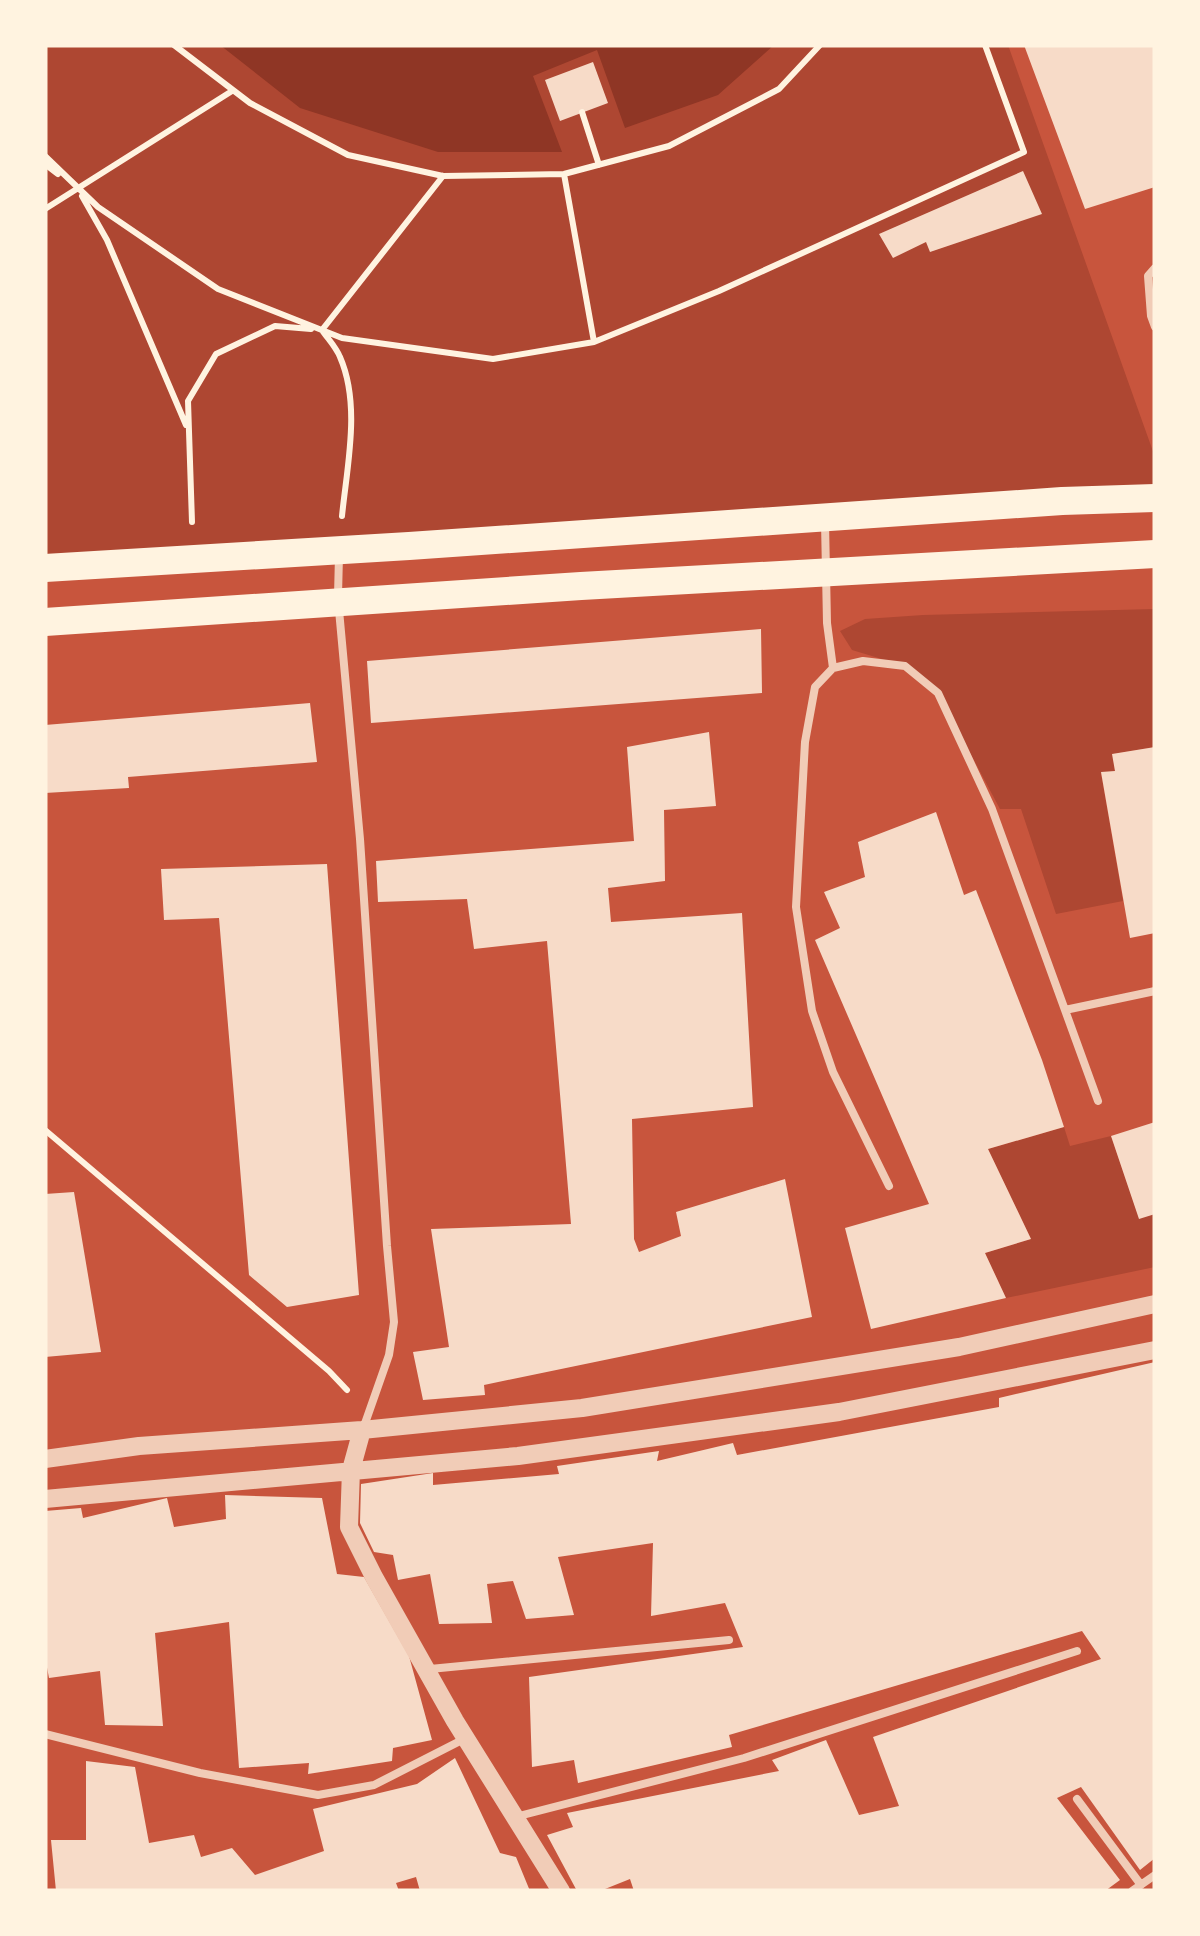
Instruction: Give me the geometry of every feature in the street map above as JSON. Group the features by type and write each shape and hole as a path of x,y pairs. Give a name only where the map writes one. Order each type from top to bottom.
{"highway":[{"path":"45,568 1155,498"},
{"path":"45,622 1155,554"}],"street":[{"path":"45,1458 140,1446 362,1430 582,1408 959,1347 1155,1304"},
{"path":"45,1499 518,1456 839,1412 1155,1350"},
{"path":"362,1430 352,1470 349,1527 466,1738 561,1891"}],"lane":[{"path":"1155,268 1148,276 1155,328"},
{"path":"825,518 827,623 833,668"},
{"path":"338,551 338,603 360,840 394,1322 389,1355 362,1430"},
{"path":"889,1186 834,1072 812,1011 796,907 805,742 815,687 833,668 863,661 905,666 938,693 992,808 1098,1101"},
{"path":"1065,1010 1155,991"},
{"path":"426,1669 729,1640"},
{"path":"515,1817 744,1758 1076,1650"},
{"path":"45,1734 200,1773 318,1795 374,1784 466,1738"},
{"path":"1076,1799 1141,1885"},
{"path":"1132,1891 1155,1874"}],"path":[{"path":"174,45 250,104 348,154 443,176 564,174 669,146 779,89 820,45"},
{"path":"45,156 98,207 218,289 342,338 492,359 594,342 719,291 1024,152 985,45"},
{"path":"45,209 232,91"},
{"path":"582,112 599,164"},
{"path":"45,164 78,188 107,240 189,431"},
{"path":"564,174 594,342"},
{"path":"322,330 443,176"},
{"path":"193,559 188,401 216,354 275,326 322,330"},
{"path":"322,330 340,356 350,394 350,435 338,551"},
{"path":"45,1130 329,1371 349,1392 362,1430"}],"shaded area":[{"path":"45,45 1008,45 1155,457 1155,498 45,568"},
{"path":"220,45 774,45 718,95 625,128 597,50 533,76 562,152 438,152 300,108"},
{"path":"1155,609 1155,747 1113,754 1115,771 1101,773 1123,901 1056,914 1021,809 1000,809 938,693 905,666 852,650 840,631 865,619"},
{"path":"1064,1127 1070,1146 1111,1136 1139,1218 1155,1214 1155,1267 1006,1298 985,1253 1031,1239 988,1149"}],"building":[{"path":"1024,45 1155,45 1155,187 1085,209"},
{"path":"593,62 608,103 560,121 545,80"},
{"path":"1023,171 1042,214 930,252 926,242 893,258 879,234"},
{"path":"761,629 762,693 371,723 367,661"},
{"path":"310,703 317,762 128,777 129,788 45,793 45,725"},
{"path":"709,732 716,806 664,810 665,881 608,888 611,922 742,913 753,1107 632,1119 634,1239 639,1252 681,1236 676,1212 785,1179 812,1317 484,1385 485,1395 423,1400 413,1352 449,1347 431,1229 571,1224 547,941 474,949 467,899 378,902 376,861 634,841 627,747"},
{"path":"1155,747 1155,933 1130,938 1101,772 1115,771 1112,754"},
{"path":"936,812 964,895 976,890 1064,1127 988,1149 1031,1239 985,1253 1006,1298 871,1329 845,1228 929,1204 815,940 840,928 824,892 865,877 858,842"},
{"path":"327,864 359,1295 287,1307 249,1275 219,918 164,920 161,869"},
{"path":"1155,1122 1155,1214 1139,1219 1111,1136"},
{"path":"74,1192 101,1352 45,1357 45,1194"},
{"path":"1155,1362 1155,1858 1140,1870 1081,1787 1057,1798 1120,1880 1105,1891 634,1891 630,1879 600,1891 577,1891 547,1835 573,1827 567,1813 779,1771 772,1760 826,1740 859,1815 899,1806 873,1737 1101,1659 1082,1631 729,1735 732,1747 578,1783 574,1760 532,1767 529,1677 743,1647 725,1603 651,1616 653,1543 558,1557 574,1615 526,1619 513,1581 487,1584 492,1623 439,1624 430,1574 398,1580 393,1555 374,1552 360,1523 361,1484 433,1473 433,1485 559,1474 557,1466 659,1451 657,1461 733,1443 737,1455 999,1407 999,1398"},
{"path":"225,1495 322,1498 337,1574 364,1577 409,1656 432,1740 393,1748 392,1761 308,1774 309,1763 239,1768 229,1622 155,1633 163,1726 105,1725 100,1671 49,1678 45,1657 45,1511 81,1508 83,1518 167,1498 174,1527 226,1519"},
{"path":"455,1758 500,1853 516,1857 530,1891 420,1891 416,1877 396,1883 399,1891 56,1891 51,1840 86,1840 86,1761 135,1767 149,1843 194,1835 201,1857 232,1848 255,1875 324,1851 313,1809 417,1784"}]}
